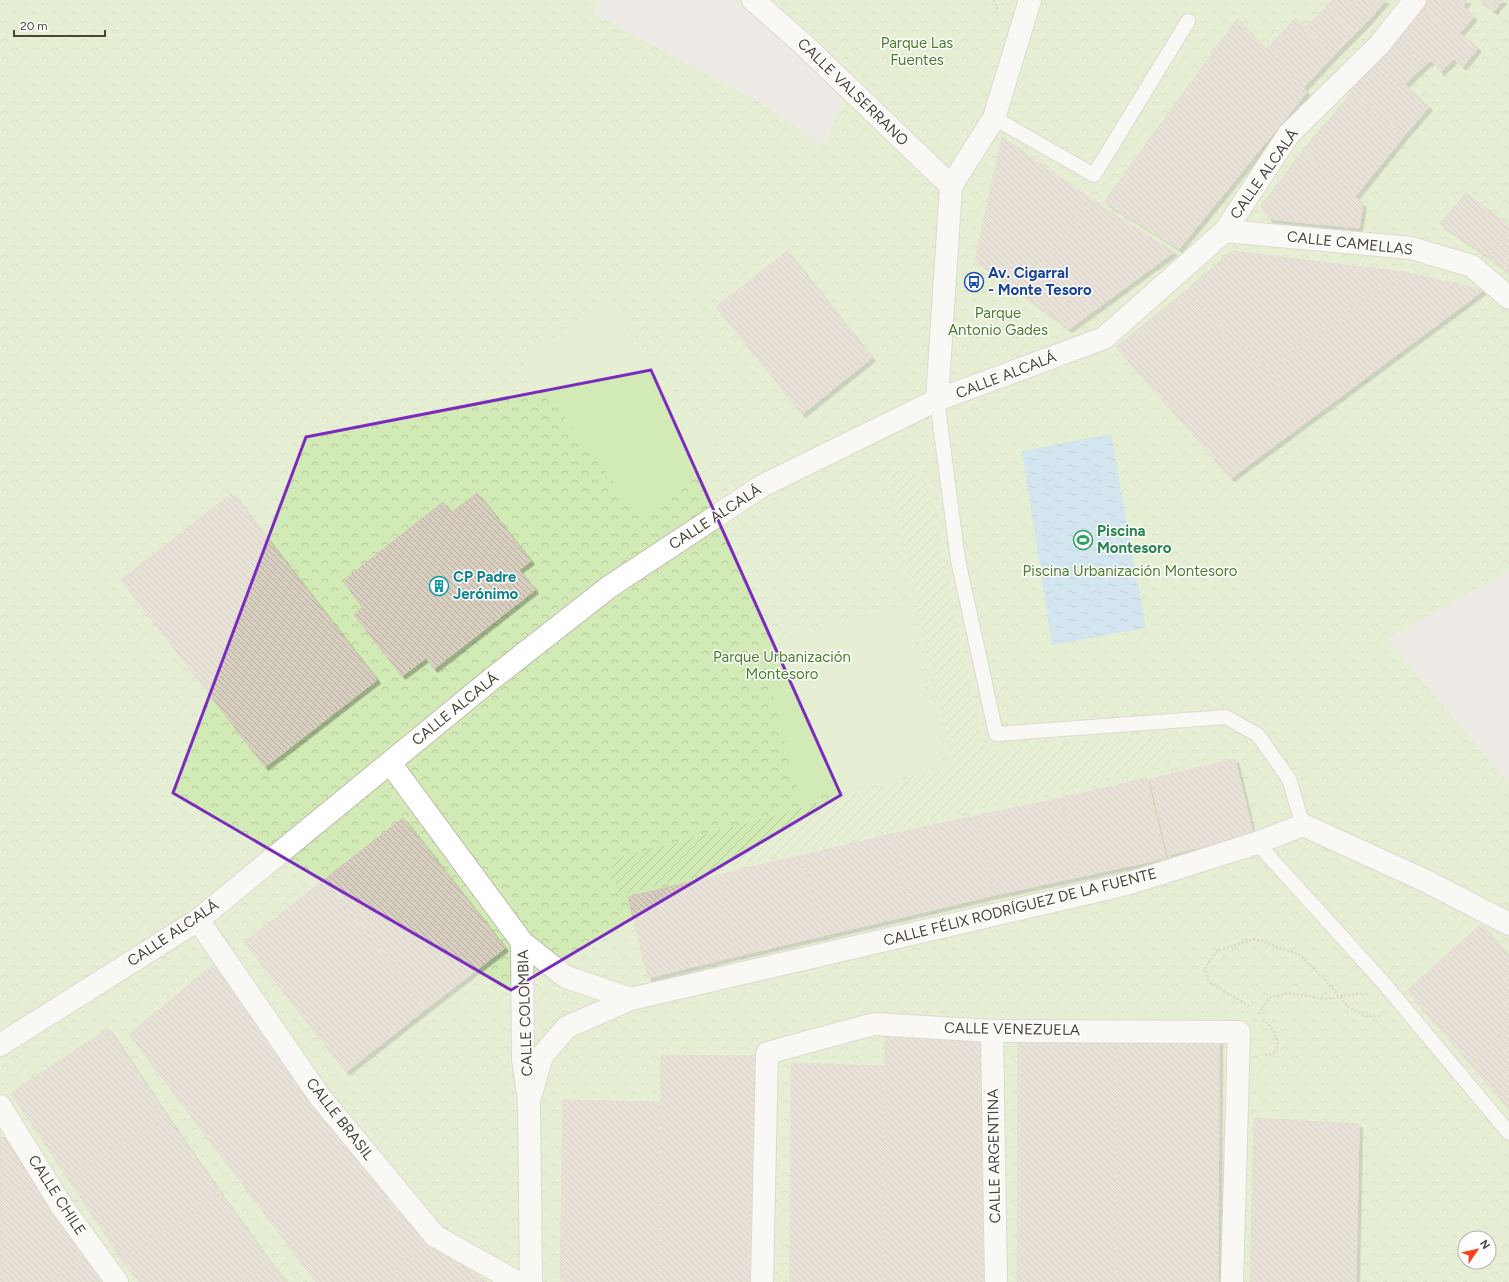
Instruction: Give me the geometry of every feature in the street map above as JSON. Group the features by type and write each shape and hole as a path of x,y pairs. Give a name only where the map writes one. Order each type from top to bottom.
{"street":[{"name":"CALLE VALSERRANO","path":"753,0 803,44 951,186"},
{"path":"937,400 951,186 994,118 1030,0"},
{"name":"CALLE ALCALÁ","path":"0,1045 198,920 493,678 609,587 762,486 937,400 1104,338 1225,231 1289,134 1379,45 1415,0"},
{"name":"CALLE CAMELLAS","path":"1225,231 1411,248 1472,266 1509,298"},
{"name":"CALLE COLOMBIA","path":"390,763 522,942 523,1059 529,1101 531,1282"},
{"path":"1303,825 1426,881 1509,924"},
{"name":"CALLE FÉLIX RODRÍGUEZ DE LA FUENTE","path":"529,1101 542,1056 567,1027 631,998 1128,884 1257,843 1303,825"},
{"name":"CALLE BRASIL","path":"198,920 320,1097 435,1236 517,1282"},
{"path":"522,942 566,977 631,998"},
{"name":"CALLE VENEZUELA","path":"762,1282 767,1054 874,1024 992,1031 1239,1032"},
{"name":"CALLE ARGENTINA","path":"992,1031 996,1282"},
{"path":"1232,1282 1239,1032"},
{"name":"CALLE CHILE","path":"0,1106 61,1205 117,1282"}],"lane":[{"path":"994,118 1094,175 1188,21"},
{"path":"937,400 958,560 996,734 1226,718 1258,735 1289,779 1303,825"},
{"path":"1257,843 1380,980 1509,1133"}],"path":[{"path":"994,0 1000,17"},
{"path":"1239,1032 1243,1044 1249,1053 1258,1057 1276,1053 1279,1045 1272,1027 1247,1005 1209,982 1204,968 1217,951 1255,939 1300,954 1348,1007 1366,1016 1385,1016"},
{"path":"1258,1014 1269,998 1289,993 1325,999 1367,993"}],"highlighted area":[{"path":"651,370 841,795 511,990 173,793 306,437"}],"green space":[{"path":"0,0 1509,0 1509,1282 0,1282"},
{"path":"605,299 721,454 639,516 522,361"},
{"path":"887,469 924,476 985,751 1167,735 1171,763 619,895 610,860 953,767"},
{"name":"Parque Urbanización Montesoro","path":"906,606 944,766 800,801 759,641"}],"shaded area":[{"path":"600,0 733,0 844,97 824,146 766,106 593,13"},
{"path":"1509,571 1509,783 1387,639"}],"water":[{"name":"Piscina Montesoro","path":"1111,434 1146,628 1052,645 1022,451"}],"building":[{"path":"1332,0 1349,0 1369,20 1354,35 1327,6"},
{"path":"1349,0 1386,0 1369,20"},
{"path":"1422,0 1468,0 1463,6 1474,17 1456,37 1418,4"},
{"path":"1480,0 1503,0 1494,11"},
{"path":"1327,6 1354,35 1334,55 1305,27"},
{"path":"1420,6 1456,37 1460,33 1478,48 1463,67 1454,59 1441,72 1431,60 1424,66 1396,35"},
{"path":"1296,18 1334,55 1303,88 1266,49"},
{"path":"1237,19 1307,92 1179,249 1104,202"},
{"path":"1396,35 1424,66 1400,89 1371,62"},
{"path":"1371,62 1400,89 1404,84 1429,107 1404,136 1347,90"},
{"path":"1351,93 1404,136 1355,197 1302,151"},
{"path":"1002,137 1090,198 1024,295 975,260"},
{"path":"1302,151 1363,204 1359,228 1269,219 1261,207"},
{"path":"1466,193 1509,225 1509,231 1489,257 1440,224"},
{"path":"1090,198 1174,252 1069,329 1024,295"},
{"path":"1509,231 1509,272 1489,257"},
{"path":"787,251 872,358 802,414 716,307"},
{"path":"1232,251 1404,272 1268,369 1183,293"},
{"path":"1404,272 1484,290 1305,423 1268,369"},
{"path":"1183,293 1268,369 1305,423 1231,478 1116,347"},
{"path":"232,493 377,680 265,767 121,580"},
{"name":"CP Padre Jerónimo","path":"477,493 531,561 519,570 535,590 434,669 426,658 402,676 354,615 362,607 343,581 443,502 451,513"},
{"path":"1235,759 1253,834 1168,855 1150,779"},
{"path":"1147,778 1166,858 1078,877 1061,798"},
{"path":"1061,798 1078,877 995,895 976,816"},
{"path":"976,816 995,895 911,915 892,834"},
{"path":"403,818 505,948 426,1009 325,879"},
{"path":"892,834 911,915 822,936 803,855"},
{"path":"803,855 822,936 737,956 718,875"},
{"path":"718,875 737,956 648,978 628,897"},
{"path":"325,879 426,1009 346,1072 244,942"},
{"path":"1481,924 1509,956 1509,1031 1471,1065 1407,991"},
{"path":"219,960 427,1242 384,1282 316,1282 129,1034"},
{"path":"108,1028 166,1115 69,1180 11,1093"},
{"path":"1509,1031 1509,1109 1471,1065"},
{"path":"885,1036 986,1037 984,1282 883,1282"},
{"path":"1018,1039 1117,1040 1116,1282 1017,1282"},
{"path":"1117,1040 1219,1041 1218,1282 1116,1282"},
{"path":"661,1055 756,1056 752,1282 658,1282"},
{"path":"791,1063 885,1066 883,1282 790,1282"},
{"path":"563,1100 660,1102 658,1282 562,1282 560,1279"},
{"path":"166,1115 220,1193 122,1260 69,1180"},
{"path":"1254,1118 1359,1124 1356,1282 1250,1282"},
{"path":"0,1134 32,1181 0,1200"},
{"path":"32,1181 84,1257 45,1282 0,1282 0,1200"},
{"path":"220,1193 270,1262 245,1282 139,1282 122,1260"},
{"path":"427,1242 487,1282 384,1282"},
{"path":"84,1257 102,1282 45,1282"},
{"path":"270,1262 287,1282 245,1282"}],"place":[{"name":"Av. Cigarral - Monte Tesoro","path":"974,282"},
{"name":"Piscina Montesoro","path":"1083,540"},
{"name":"CP Padre Jerónimo","path":"439,586"}],"park label":[{"name":"Parque Las Fuentes","path":"917,52"},
{"name":"Parque Antonio Gades","path":"998,322"},
{"name":"Piscina Urbanización Montesoro","path":"1130,571"}]}
